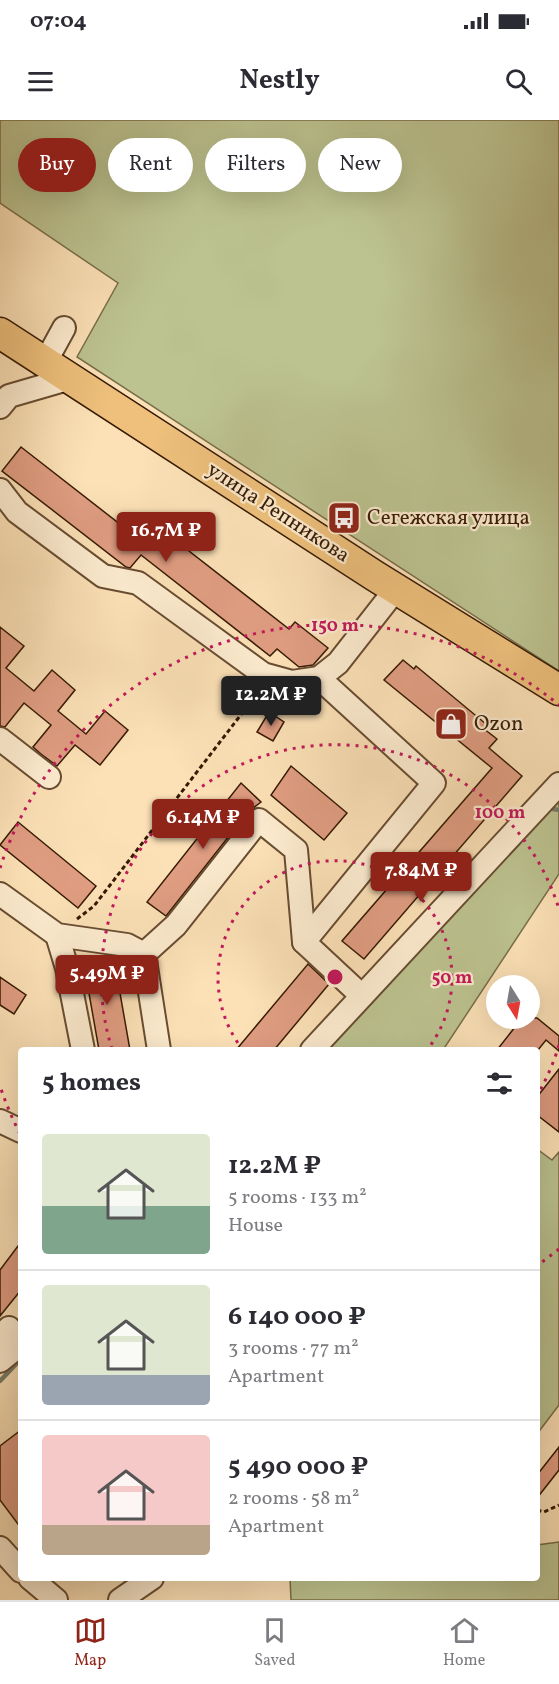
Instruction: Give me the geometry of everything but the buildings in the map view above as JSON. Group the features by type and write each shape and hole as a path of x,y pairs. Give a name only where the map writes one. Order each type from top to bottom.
{"main road":[{"name":"улица Репникова","path":"0,333 396,589 559,690"}],"street":[{"path":"45,361 64,328"},
{"path":"0,407 9,396 71,378"},
{"path":"0,493 17,513 103,576 138,583 263,674 292,682 319,678 338,663 396,589"},
{"path":"304,942 435,783 319,678"},
{"path":"0,739 49,777"},
{"path":"315,1047 559,784"},
{"path":"144,954 176,925 259,820 296,850 304,942 362,996"},
{"path":"1,897 57,936 127,945 144,954"},
{"path":"57,936 67,968 82,1047"},
{"path":"144,954 159,1047"},
{"path":"0,1121 18,1130"},
{"path":"0,1361 10,1337"},
{"path":"0,1548 18,1568"},
{"path":"34,1581 56,1600"},
{"path":"120,1600 148,1581"}],"path":[{"path":"57,936 94,906 243,712 286,693"},
{"path":"540,1511 544,1512 559,1505"}],"green space":[{"path":"0,120 559,120 559,671 77,357 118,283 0,203"},
{"path":"559,795 559,874 492,975 486,975 486,985 445,1047 330,1047"},
{"path":"540,1151 552,1160 559,1152 559,1405 540,1430"},
{"path":"559,1542 559,1600 291,1600 290,1581 540,1581 540,1545"}],"waterway":[{"path":"547,808 559,810"},
{"path":"0,1381 18,1362"}],"place":[{"name":"Сегежская улица","path":"344,518"},
{"name":"Ozon","path":"451,724"}]}
